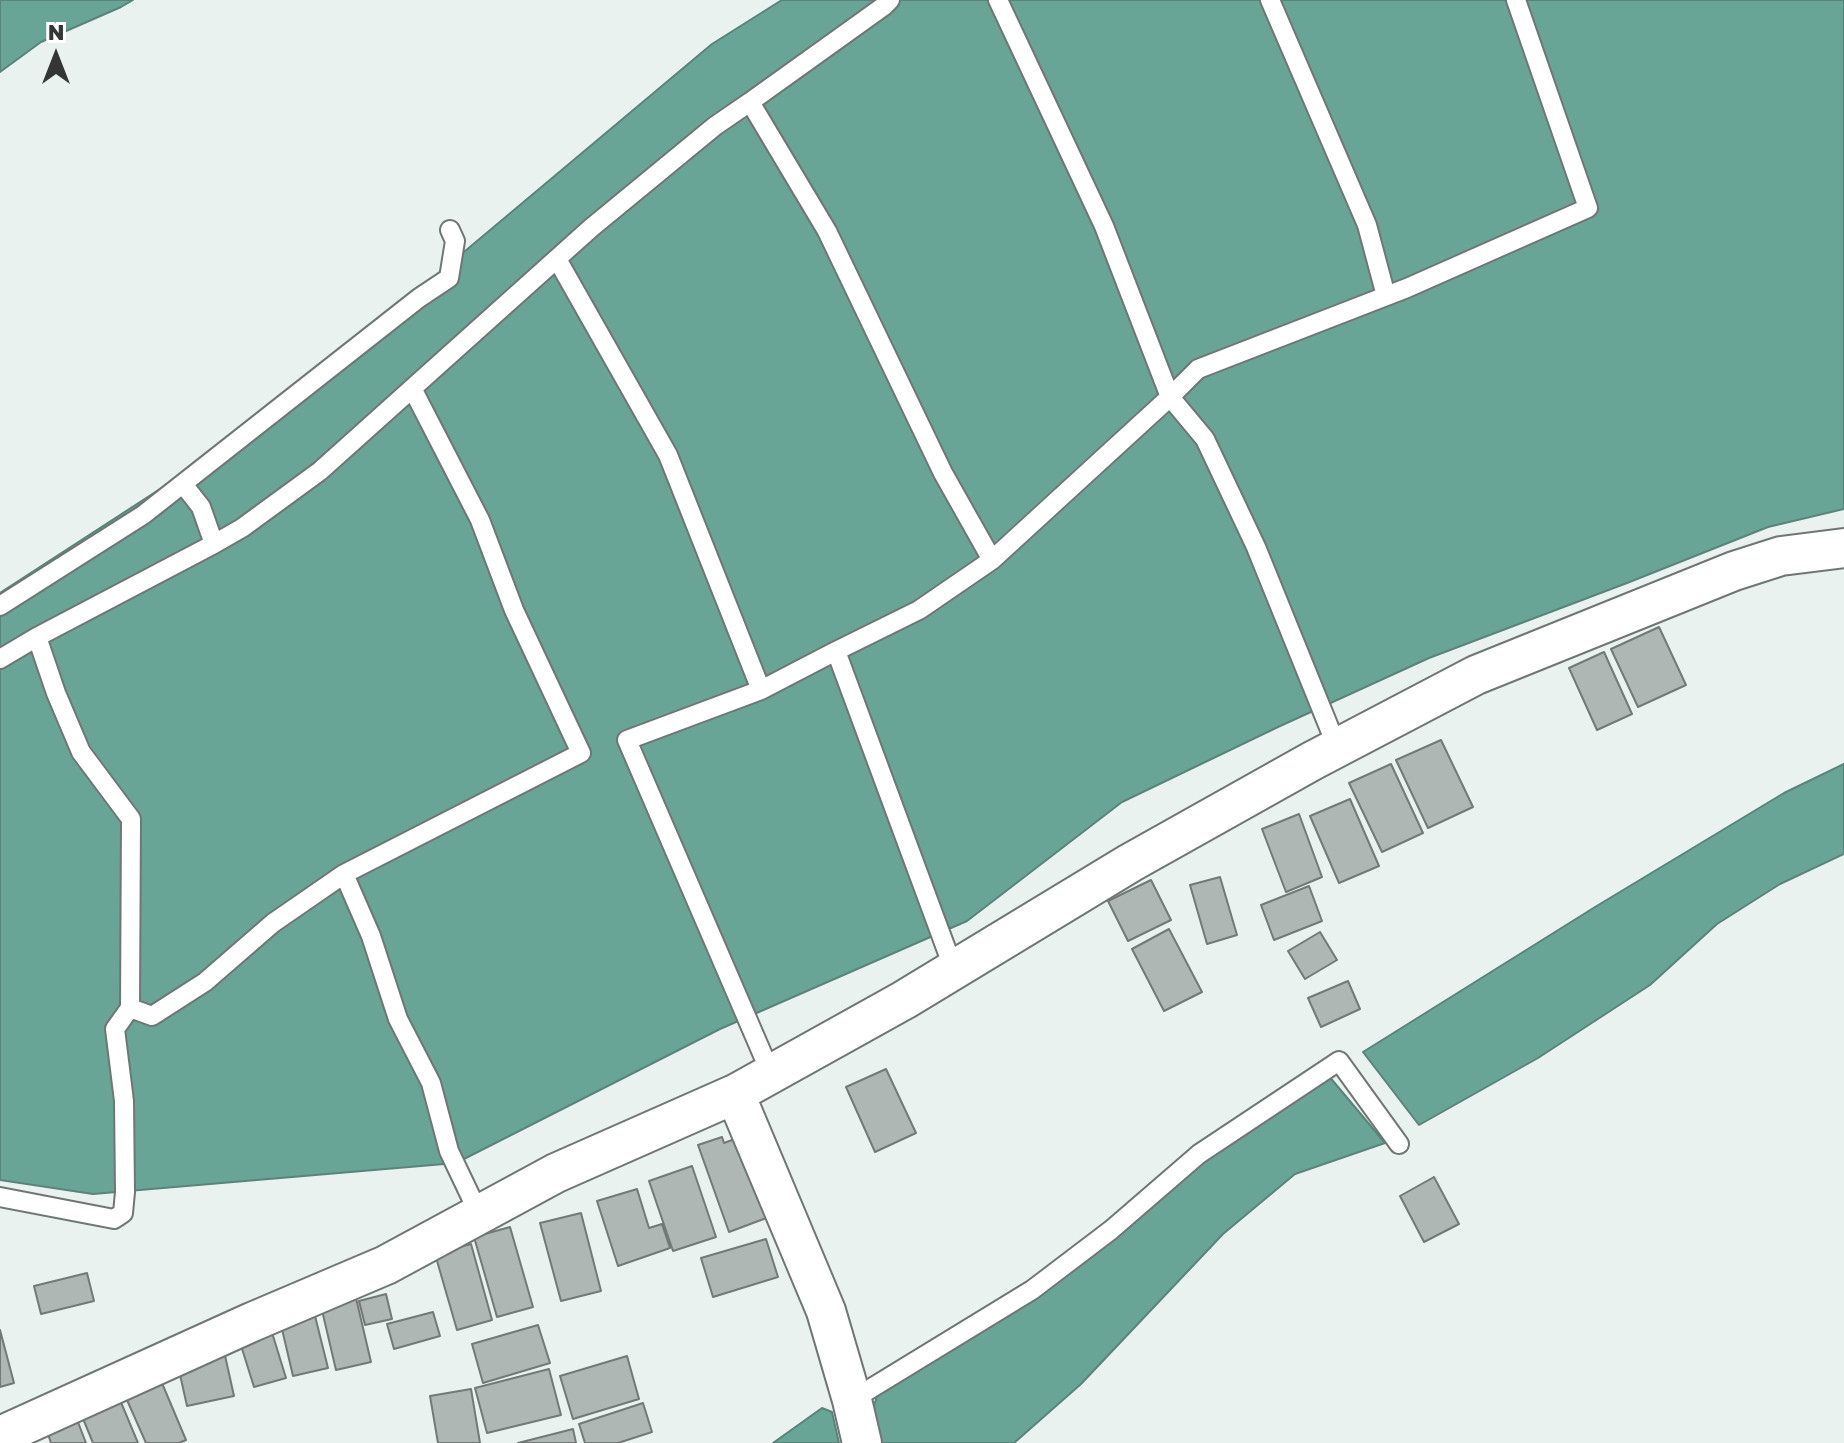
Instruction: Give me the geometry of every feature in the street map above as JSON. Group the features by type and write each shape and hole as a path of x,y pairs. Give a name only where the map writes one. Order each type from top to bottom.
{"street":[{"path":"0,1436 386,1265 556,1173 735,1094 904,1000 1130,863 1337,747 1476,675 1734,571 1781,556 1844,548"},
{"path":"735,1094 826,1311 862,1443"}],"lane":[{"path":"0,659 242,528 320,471 591,228 715,126 890,0"},
{"path":"998,0 1104,226 1170,397 1205,439 1256,547 1337,747"},
{"path":"1270,0 1367,225 1386,296"},
{"path":"771,1074 627,740 761,690 919,610 992,560 1198,369 1386,296 1588,208 1516,0"},
{"path":"750,102 827,231 943,473 992,560"},
{"path":"0,606 143,515 419,298 449,278 455,241 450,230"},
{"path":"557,259 668,455 761,690"},
{"path":"130,1008 152,1016 205,982 273,923 344,874 581,753 514,610 480,520 413,390"},
{"path":"183,484 201,507 214,544"},
{"path":"0,1197 114,1219 123,1213 125,1192 124,1101 115,1029 130,1008 131,819 81,752 37,637"},
{"path":"836,651 954,970"},
{"path":"344,874 371,936 398,1019 431,1083 449,1151 479,1214"},
{"path":"852,1400 1032,1290 1111,1230 1199,1154 1339,1061 1399,1144"}],"shaded area":[{"path":"0,0 133,0 41,42 0,72"},
{"path":"782,0 1844,0 1844,509 1768,527 1429,658 1278,727 1122,802 967,921 720,1029 456,1163 93,1194 0,1180 0,593 254,428 712,44"},
{"path":"1844,764 1844,854 1780,884 1717,924 1650,985 1538,1058 1419,1125 1363,1052 1784,793"},
{"path":"1328,1075 1385,1143 1295,1174 1223,1234 1081,1384 1014,1443 878,1443 871,1415 879,1390 1204,1159"},
{"path":"822,1408 832,1412 839,1443 773,1443"}],"building":[{"path":"1659,627 1686,685 1638,707 1611,649"},
{"path":"1604,652 1632,714 1597,730 1569,668"},
{"path":"1441,740 1473,807 1428,828 1396,760"},
{"path":"1391,764 1423,833 1382,852 1349,783"},
{"path":"1350,799 1379,866 1339,883 1310,816"},
{"path":"1299,814 1322,877 1286,892 1262,829"},
{"path":"1220,877 1237,935 1207,944 1190,885"},
{"path":"1151,880 1171,920 1128,941 1108,901"},
{"path":"1309,886 1322,921 1274,940 1261,905"},
{"path":"1169,929 1202,992 1164,1011 1132,949"},
{"path":"1320,932 1337,960 1305,979 1288,951"},
{"path":"1348,981 1360,1009 1321,1027 1308,998"},
{"path":"886,1069 916,1133 875,1152 846,1087"},
{"path":"722,1137 724,1143 740,1137 769,1217 729,1232 698,1145"},
{"path":"692,1166 716,1237 673,1251 649,1181"},
{"path":"1434,1177 1459,1224 1424,1242 1400,1196"},
{"path":"637,1189 649,1228 662,1224 670,1248 618,1266 597,1201"},
{"path":"581,1213 601,1291 561,1301 540,1223"},
{"path":"510,1227 533,1307 497,1317 474,1237"},
{"path":"766,1239 778,1277 713,1297 701,1258"},
{"path":"471,1244 492,1320 457,1330 435,1254"},
{"path":"87,1273 94,1301 41,1314 34,1286"},
{"path":"386,1294 392,1319 365,1325 359,1301"},
{"path":"356,1298 371,1362 336,1370 321,1306"},
{"path":"312,1304 328,1368 293,1376 278,1312"},
{"path":"433,1312 440,1336 394,1349 387,1324"},
{"path":"538,1325 550,1363 483,1383 472,1344"},
{"path":"270,1326 286,1378 254,1387 238,1336"},
{"path":"0,1330 14,1383 0,1387"},
{"path":"224,1351 234,1396 187,1406 177,1361"},
{"path":"627,1356 639,1399 573,1419 560,1376"},
{"path":"549,1369 561,1415 487,1433 475,1388"},
{"path":"159,1376 186,1440 179,1443 146,1443 123,1391"},
{"path":"115,1388 138,1443 93,1443 77,1404"},
{"path":"471,1389 480,1443 438,1443 430,1396"},
{"path":"643,1403 652,1432 618,1443 585,1443 579,1424"},
{"path":"76,1417 86,1443 51,1443 46,1428"},
{"path":"573,1429 576,1443 518,1443"}]}
